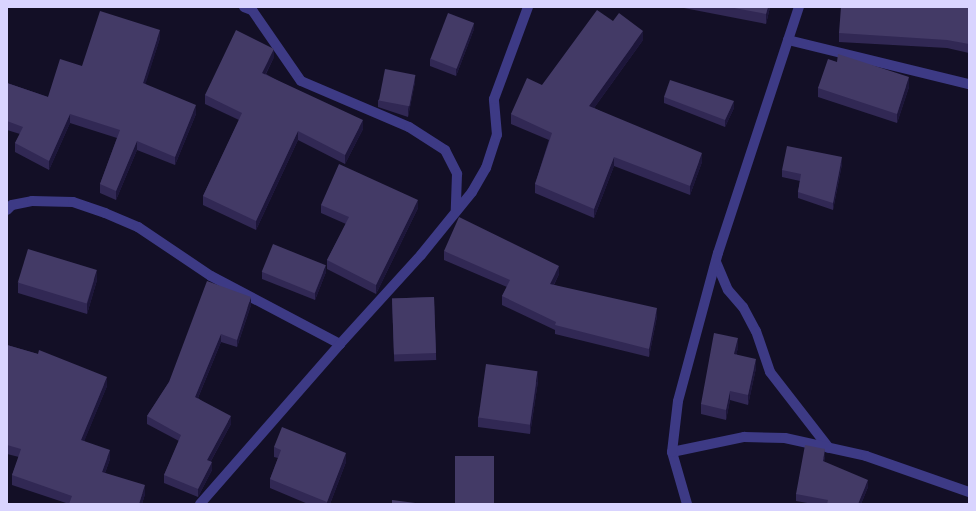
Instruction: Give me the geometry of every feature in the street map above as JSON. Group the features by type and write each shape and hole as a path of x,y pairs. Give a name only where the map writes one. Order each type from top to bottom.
{"street":[{"path":"244,7 252,10 301,81 409,127 445,150 457,174 455,212"},
{"path":"200,504 455,212 486,168 497,135 494,99 528,7"},
{"path":"687,504 672,452 678,401 716,262 799,7"},
{"path":"788,40 969,84"},
{"path":"7,210 12,205 32,202 73,202 106,213 138,227 211,276 340,344"},
{"path":"716,262 728,290 743,307 756,331 770,372 829,448"},
{"path":"672,452 764,436 866,456 969,492"}],"building":[{"path":"729,7 768,7 766,14"},
{"path":"841,7 969,7 969,44 947,40 839,33"},
{"path":"597,10 613,21 619,13 643,31 589,106 702,153 690,186 614,157 594,209 535,184 552,133 511,114 527,78 542,85"},
{"path":"100,11 160,30 143,83 196,105 175,157 137,141 116,191 100,184 120,130 70,114 49,161 15,143 23,127 7,121 7,83 48,97 60,59 82,66"},
{"path":"448,13 474,23 457,69 430,59"},
{"path":"236,30 274,49 262,73 363,120 345,155 298,131 256,221 203,196 242,113 205,95"},
{"path":"838,54 909,77 897,114 818,88 828,59 837,62"},
{"path":"385,69 415,75 409,106 379,100"},
{"path":"670,80 734,101 725,120 664,97"},
{"path":"787,146 842,157 833,203 798,192 801,174 782,170"},
{"path":"339,164 418,200 376,285 327,260 349,217 321,205"},
{"path":"459,217 559,266 550,284 657,308 649,349 555,325 556,322 502,296 510,280 444,251"},
{"path":"273,244 326,265 315,293 262,272"},
{"path":"28,249 97,270 87,304 18,282"},
{"path":"207,281 251,297 237,340 221,334 195,397 231,416 207,460 212,462 198,489 164,475 181,435 147,416 169,382"},
{"path":"434,297 436,353 394,354 392,298"},
{"path":"714,333 738,338 734,354 756,359 748,395 730,391 726,410 701,404"},
{"path":"7,345 38,354 39,350 107,377 81,440 110,450 102,472 145,485 139,504 69,504 72,496 12,475 21,449 7,445"},
{"path":"486,364 537,371 530,425 478,417"},
{"path":"282,427 346,453 327,502 270,479 281,450 274,447"},
{"path":"805,445 825,449 823,461 868,480 858,504 827,504 828,500 796,494"},
{"path":"455,456 494,456 494,504 455,504"},
{"path":"392,500 423,504 392,504"}]}
